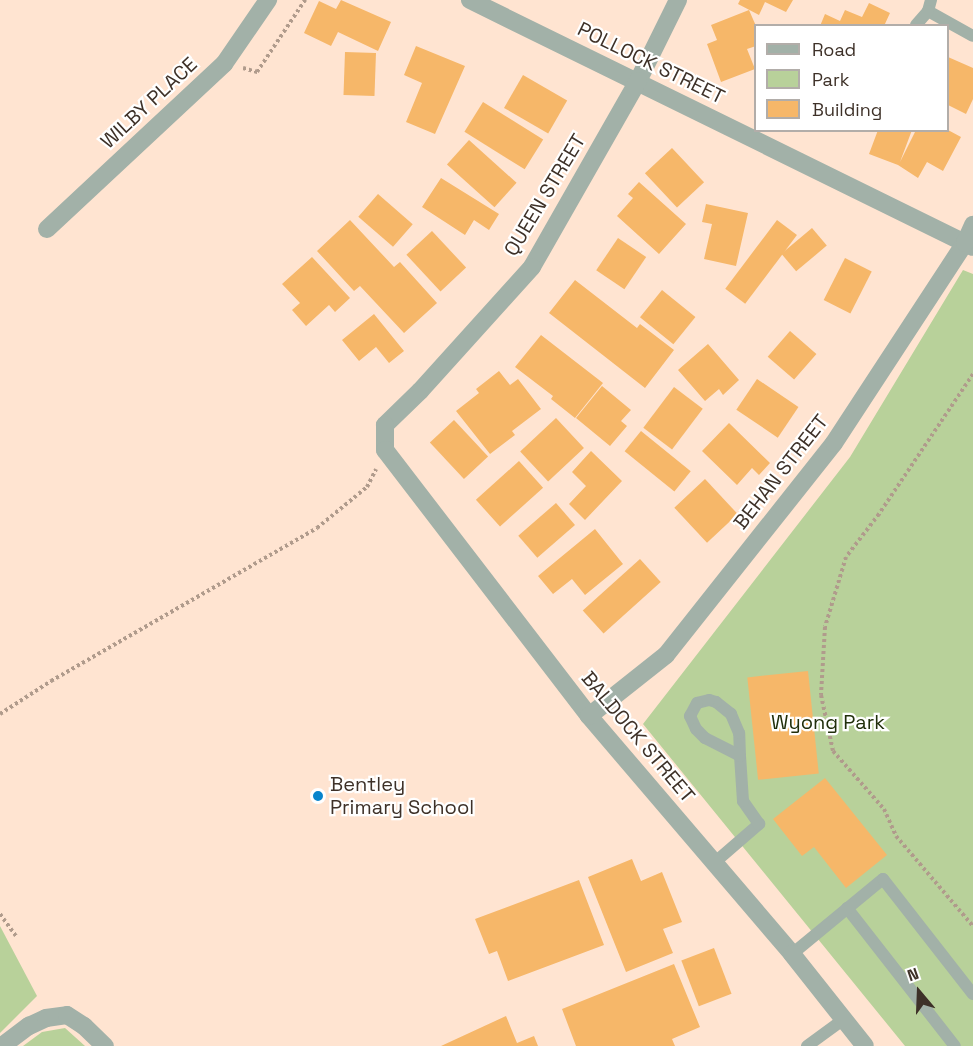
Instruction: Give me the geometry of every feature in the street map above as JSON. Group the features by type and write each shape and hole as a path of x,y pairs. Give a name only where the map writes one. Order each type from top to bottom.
{"street":[{"name":"WILBY PLACE","path":"47,229 224,64 268,0"},
{"name":"POLLOCK STREET","path":"470,0 969,245"},
{"name":"QUEEN STREET","path":"385,450 385,425 420,391 532,267 638,81 678,0"},
{"name":"BEHAN STREET","path":"589,716 666,655 834,443 969,245 973,225"},
{"name":"BALDOCK STREET","path":"385,450 589,716 792,954 866,1046"},
{"path":"2,1046 46,1018 67,1015 84,1026 105,1046"}],"lane":[{"path":"917,24 929,6 973,36"},
{"path":"714,863 759,824 743,801 739,733 731,714 716,702 709,700 697,703 690,716 696,729 705,738 740,756"},
{"path":"792,954 884,879 973,994"},
{"path":"847,908 955,1046"},
{"path":"807,1046 844,1019"}],"path":[{"path":"224,64 257,72 305,0"},
{"path":"973,374 879,514 846,557 825,627 820,695 833,751 884,809 896,836 973,926"},
{"path":"0,714 61,675 317,528 367,487 385,450"},
{"path":"0,914 16,936"}],"green space":[{"name":"Wyong Park","path":"963,270 973,274 973,1046 905,1046 643,724 850,457"},
{"path":"0,926 37,996 0,1033"},
{"path":"65,1028 85,1046 23,1046 42,1032"}],"building":[{"path":"341,0 391,22 378,51 338,32 331,46 304,33 319,1 336,9"},
{"path":"740,0 793,0 786,12 765,2 759,15 738,4"},
{"path":"869,3 890,13 885,24 821,24 825,14 840,21 845,10 862,17"},
{"path":"749,10 755,24 754,47 747,49 754,69 721,82 707,44 717,40 711,25"},
{"path":"416,46 465,66 435,134 406,122 422,83 404,75"},
{"path":"345,52 376,53 374,96 343,95"},
{"path":"949,57 973,68 973,99 966,114 949,106"},
{"path":"523,75 567,100 548,133 504,108"},
{"path":"483,102 543,140 525,169 464,132"},
{"path":"949,131 961,137 943,171 927,162 918,178 898,165 869,154 877,132 911,132 900,162 915,132"},
{"path":"469,140 517,183 494,207 447,165"},
{"path":"672,148 704,182 677,208 645,173"},
{"path":"441,178 499,214 489,230 474,220 465,235 422,207"},
{"path":"639,182 686,224 659,254 617,216 633,198 628,194"},
{"path":"378,194 413,224 393,247 358,217"},
{"path":"706,204 748,213 736,266 704,259 712,224 702,222"},
{"path":"350,220 394,267 400,262 437,303 404,333 360,286 354,291 317,251"},
{"path":"777,220 797,235 745,304 725,289"},
{"path":"812,228 827,246 796,271 781,254"},
{"path":"432,231 466,268 441,291 406,255"},
{"path":"618,238 646,257 624,289 596,270"},
{"path":"312,257 350,298 335,312 329,305 306,326 292,310 300,303 282,284"},
{"path":"845,258 872,272 850,313 824,300"},
{"path":"575,280 637,328 640,324 674,350 645,388 549,313"},
{"path":"662,290 695,317 673,344 640,317"},
{"path":"374,314 404,351 389,363 376,347 359,361 342,340"},
{"path":"790,331 816,354 794,380 768,357"},
{"path":"541,335 603,383 575,418 551,399 553,396 515,367"},
{"path":"708,344 739,380 723,395 719,389 705,401 678,370"},
{"path":"499,371 510,385 518,379 541,409 512,431 515,435 490,454 456,411 479,393 476,389"},
{"path":"757,379 798,407 778,438 736,410"},
{"path":"602,386 631,410 621,421 627,426 610,446 576,418"},
{"path":"674,387 703,409 672,449 643,428"},
{"path":"556,418 584,448 548,481 520,451"},
{"path":"454,420 488,457 464,479 430,443"},
{"path":"729,423 770,463 759,475 752,468 737,485 702,451"},
{"path":"641,431 691,471 674,491 625,451"},
{"path":"591,451 622,481 585,520 569,504 586,486 572,472"},
{"path":"519,461 543,488 500,527 476,500"},
{"path":"705,479 738,514 707,543 674,508"},
{"path":"556,503 575,525 537,558 518,536"},
{"path":"595,529 623,564 585,595 572,579 553,594 538,576"},
{"path":"640,559 661,582 604,634 583,611"},
{"path":"808,671 819,773 758,780 747,677"},
{"path":"825,778 887,855 846,888 814,847 802,856 773,819"},
{"path":"632,859 641,881 662,872 682,922 663,929 673,953 626,972 588,877"},
{"path":"579,880 604,945 508,981 497,951 489,954 475,919"},
{"path":"714,948 732,994 699,1006 681,961"},
{"path":"674,964 700,1027 672,1039 675,1046 576,1046 562,1009"},
{"path":"506,1016 517,1043 534,1036 538,1046 441,1046"}],"place":[{"name":"Bentley Primary School","path":"318,796"}]}
